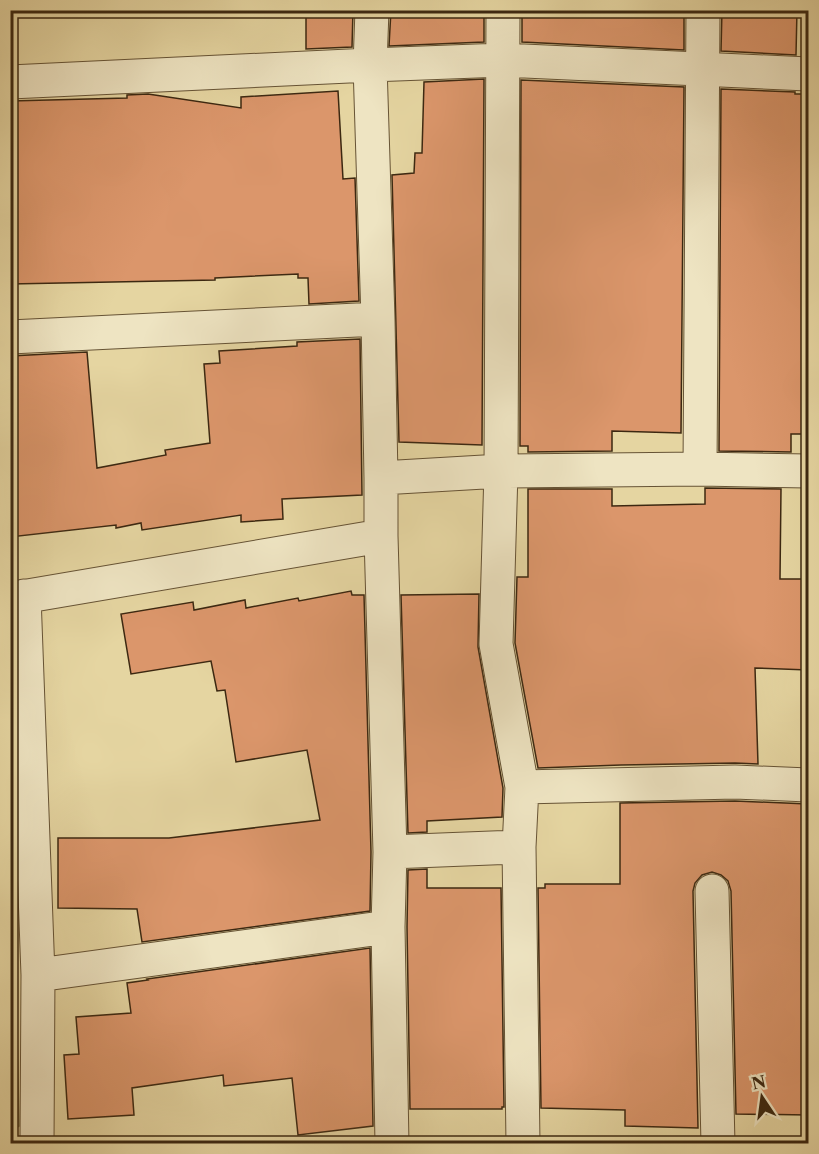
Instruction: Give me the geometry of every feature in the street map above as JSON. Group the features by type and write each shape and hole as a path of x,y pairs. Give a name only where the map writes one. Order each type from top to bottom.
{"street":[{"path":"372,10 370,64 390,852 388,927 392,1143"},
{"path":"503,10 501,471 496,644 522,787 519,847 523,1143"},
{"path":"700,470 703,10"},
{"path":"10,82 370,64 503,60 808,74"},
{"path":"10,338 378,319"},
{"path":"381,478 501,471 808,471"},
{"path":"37,1143 38,975 17,597 381,536"},
{"path":"522,787 735,783 808,785"},
{"path":"390,852 519,847"},
{"path":"712,891 718,1143"},
{"path":"38,975 388,927"}],"green space":[{"path":"10,676 19,1126 11,1131 10,1131"}],"building":[{"path":"306,10 353,10 352,47 306,49"},
{"path":"391,10 484,10 484,42 389,46"},
{"path":"522,10 684,10 684,50 522,42"},
{"path":"722,10 797,10 796,55 721,51"},
{"path":"484,79 482,445 399,442 392,175 414,173 415,153 422,153 424,82"},
{"path":"521,80 684,87 681,433 612,431 612,451 528,452 528,446 520,446"},
{"path":"721,89 808,94 808,434 791,434 791,452 719,451"},
{"path":"338,91 343,179 355,178 359,301 309,304 308,278 298,278 298,274 215,278 215,280 10,284 10,101 127,98 127,95 148,94 241,108 241,97"},
{"path":"360,339 362,495 282,499 283,519 241,522 241,515 142,530 141,523 116,528 116,525 10,537 10,356 87,352 97,468 166,455 165,450 210,443 204,364 220,363 219,351 297,346 297,342"},
{"path":"705,488 781,489 780,579 808,579 808,670 755,668 758,764 538,768 515,643 517,577 528,577 528,489 612,489 612,506 705,504"},
{"path":"351,591 352,595 364,595 371,852 370,911 142,942 137,909 58,908 58,838 169,838 320,820 307,750 236,762 225,690 217,691 211,661 131,674 121,614 193,602 194,610 245,600 246,608"},
{"path":"479,594 478,647 503,788 502,817 427,821 427,832 408,833 401,595"},
{"path":"735,801 808,804 808,1115 736,1114 731,891 728,881 712,872 702,875 695,883 693,891 698,1128 625,1126 625,1110 541,1108 538,888 545,888 545,884 620,884 620,803"},
{"path":"427,869 427,888 501,888 504,1107 502,1109 410,1109 408,870"},
{"path":"370,948 373,1126 298,1135 292,1078 224,1086 223,1075 132,1088 134,1115 68,1119 64,1055 79,1054 76,1017 131,1013 127,983"}]}
